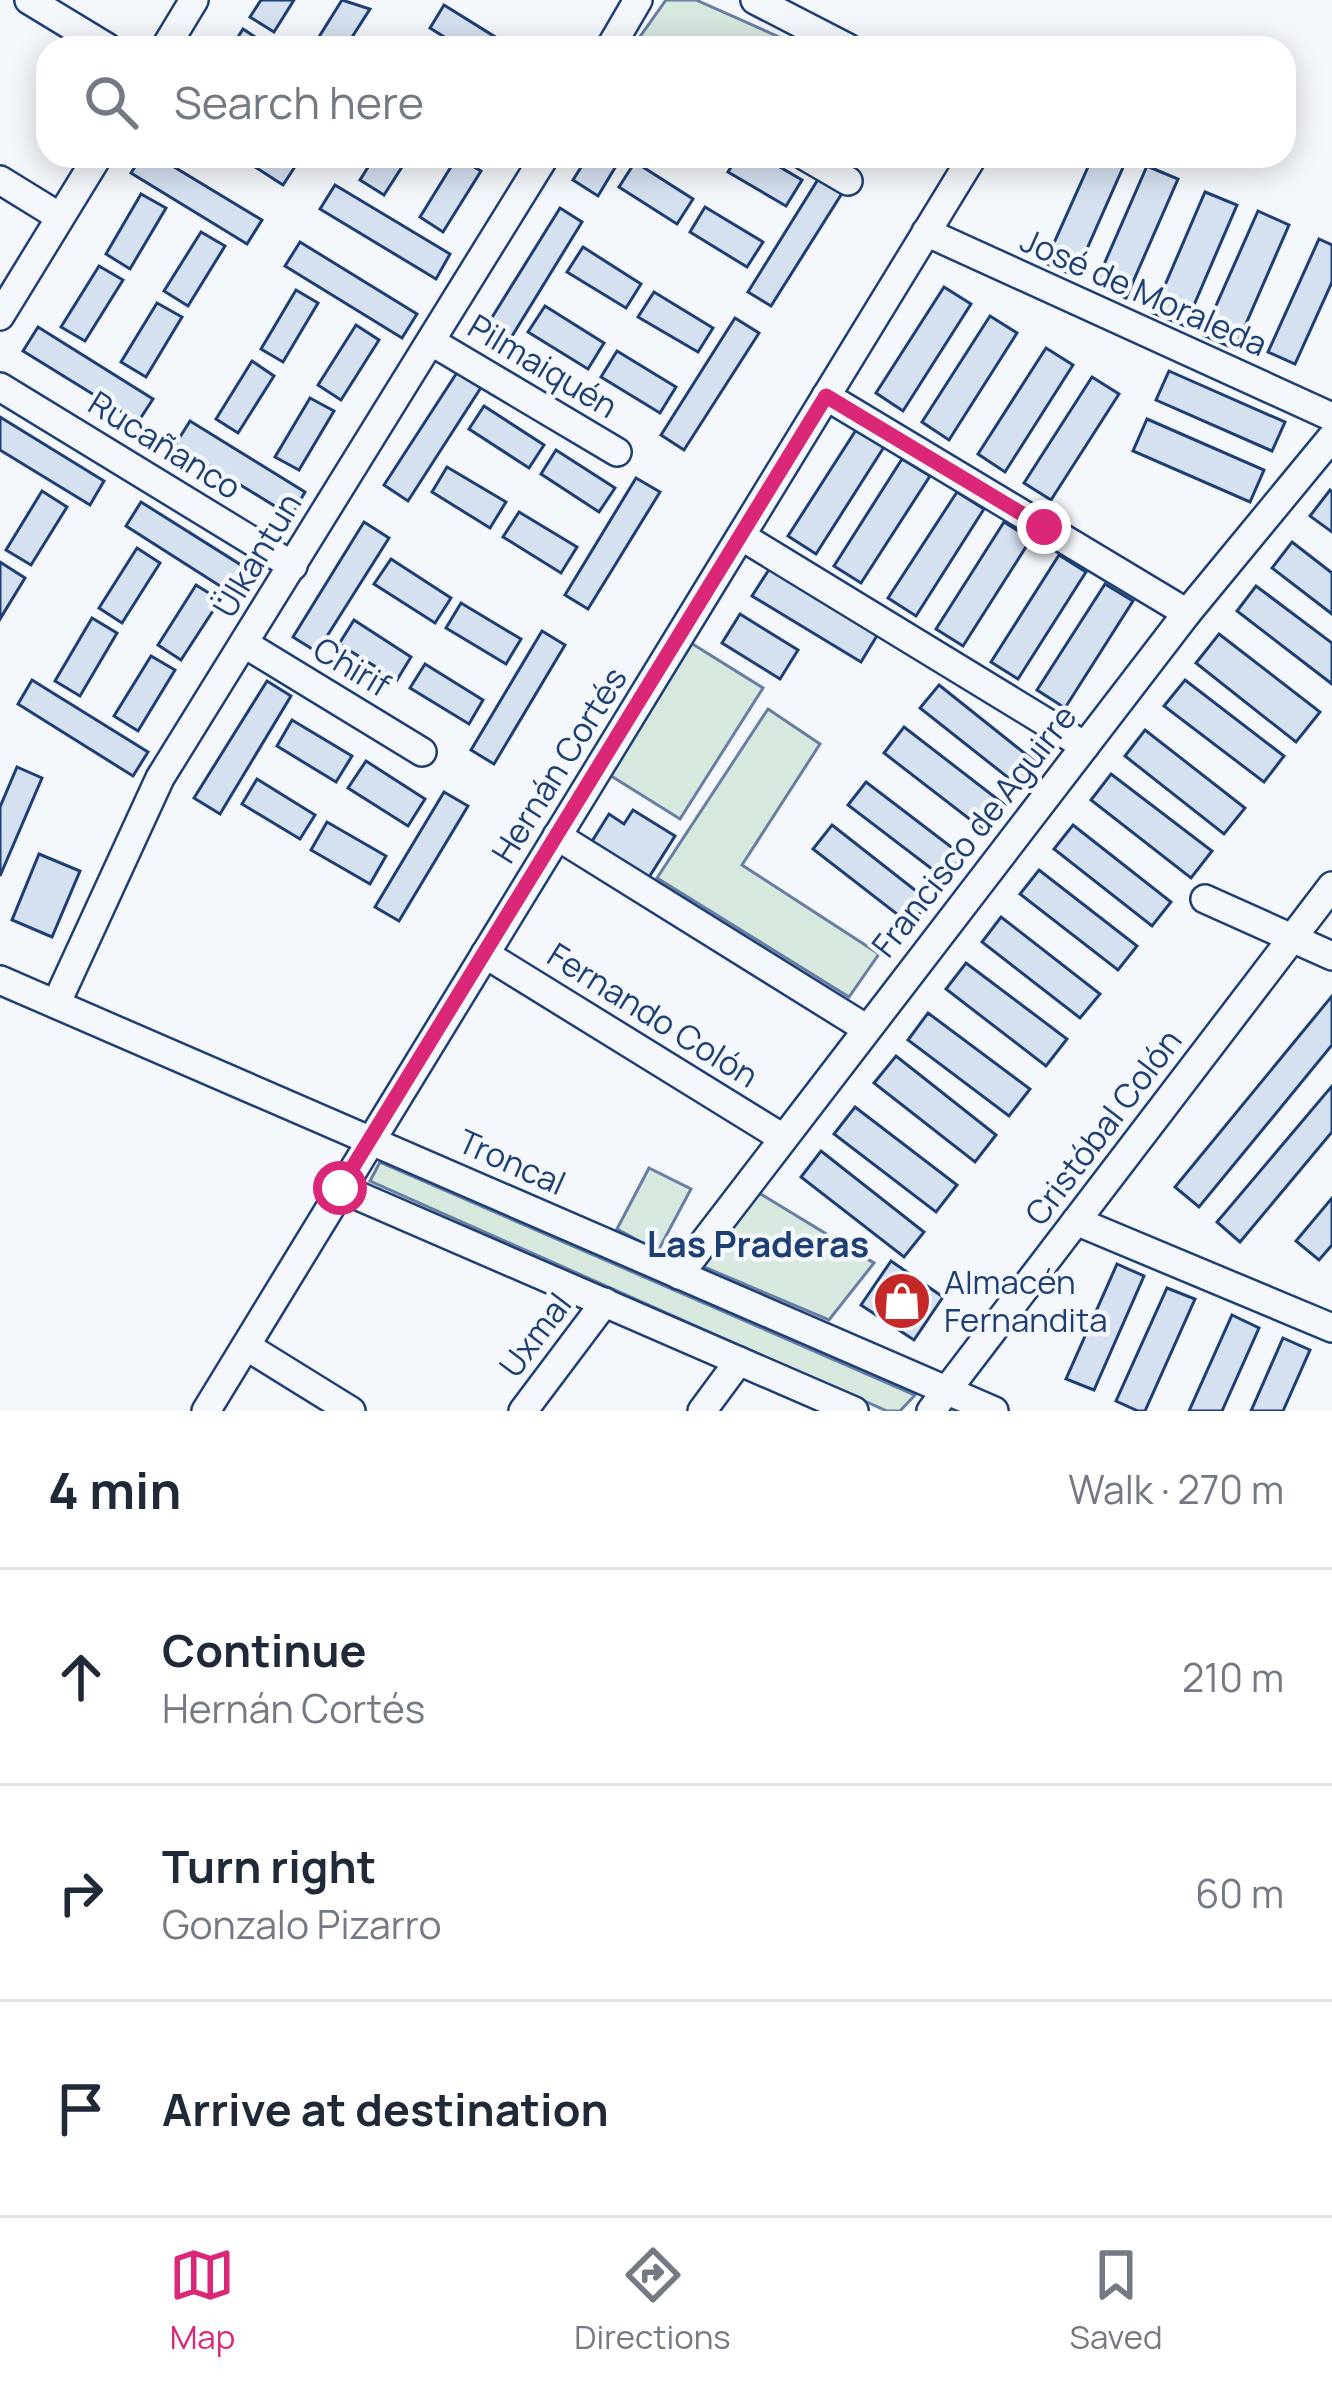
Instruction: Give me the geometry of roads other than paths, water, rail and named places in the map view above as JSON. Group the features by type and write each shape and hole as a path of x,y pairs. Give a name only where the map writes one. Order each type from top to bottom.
{"street":[{"path":"29,0 88,36"},
{"path":"172,36 194,0"},
{"path":"621,36 638,0"},
{"path":"755,0 825,36"},
{"path":"0,316 91,168"},
{"name":"Ülkantun","path":"56,1004 149,798 537,168"},
{"path":"825,168 848,182"},
{"name":"Hernán Cortés","path":"206,1411 966,168"},
{"path":"0,180 60,218"},
{"name":"José de Moraleda","path":"926,232 1332,417"},
{"name":"Pilmaiquén","path":"432,343 617,452"},
{"name":"Rucañanco","path":"0,387 292,566"},
{"path":"826,396 1187,613"},
{"name":"Francisco de Aguirre","path":"680,1275 1187,613 1332,437"},
{"path":"741,536 1085,746"},
{"name":"Chirif","path":"245,644 422,752"},
{"path":"557,836 867,1029"},
{"name":"Cristóbal Colón","path":"939,1401 1332,886"},
{"path":"1205,899 1332,956"},
{"name":"Fernando Colón","path":"485,954 783,1138"},
{"name":"Troncal","path":"0,980 680,1275 939,1401 994,1411"},
{"path":"340,1188 854,1411"},
{"path":"1076,1221 1332,1328"},
{"name":"Uxmal","path":"523,1411 604,1302"},
{"path":"246,1346 351,1411"},
{"path":"702,1411 739,1361"}],"place":[{"name":"Almacén Fernandita","path":"902,1301"}],"district":[{"name":"Las Praderas","path":"758,1244"}]}
